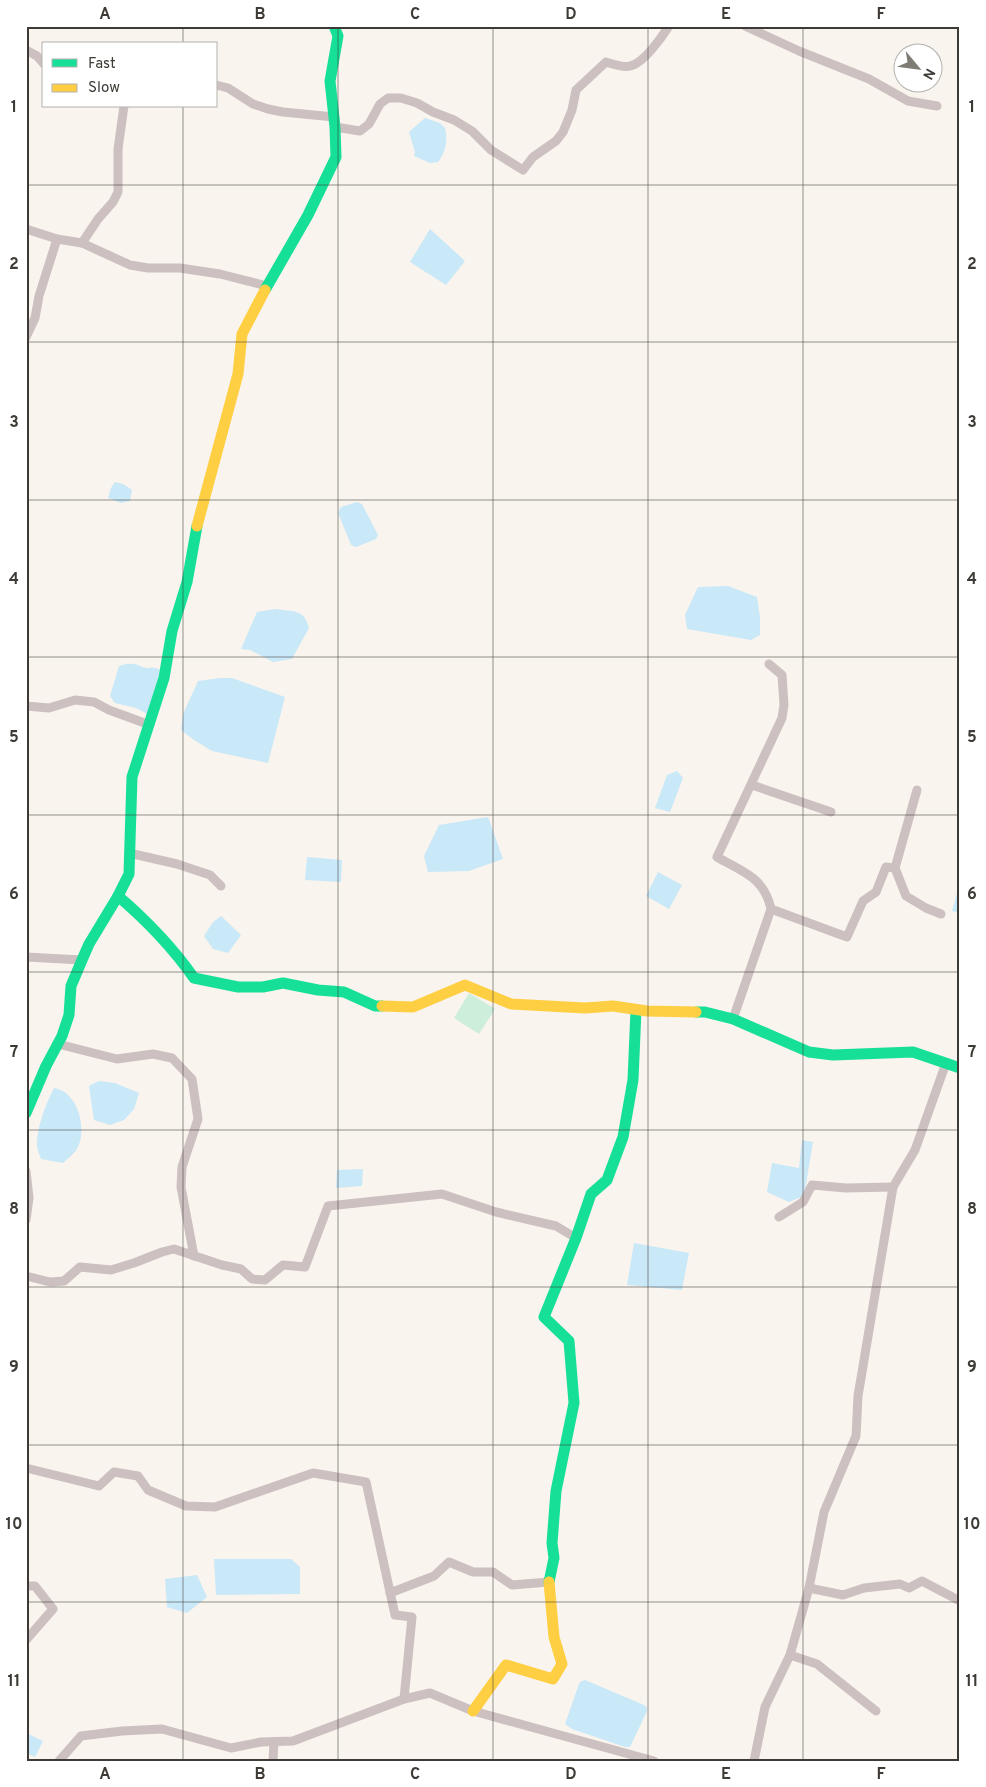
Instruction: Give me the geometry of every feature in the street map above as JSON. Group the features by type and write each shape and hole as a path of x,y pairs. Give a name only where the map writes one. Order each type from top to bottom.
{"street":[{"path":"26,1113 46,1066 58,1044 69,1015 71,986 82,960 89,944 129,874 132,777 164,678 172,631 187,582 199,515 238,374 242,334 308,215 336,157 335,122 330,81 338,36 334,26"},
{"path":"218,86 228,88 253,104 335,122 360,131 369,124 380,104 388,98 401,98 417,103 454,120 472,131 491,150 523,170 534,157 556,141 563,132 572,110 576,90 588,78 606,62 628,67 637,64 660,40 669,26"},
{"path":"745,26 799,51 869,79 908,101 937,106"},
{"path":"26,50 37,56 42,62"},
{"path":"82,243 98,219 116,198 118,192 118,149 124,108"},
{"path":"26,229 57,239 82,243 130,265 148,268 180,268 220,274 267,286"},
{"path":"26,337 35,318 39,296 57,239"},
{"path":"732,1019 771,909 768,897 758,881 717,858 782,718 784,705 782,675 769,664"},
{"path":"26,706 49,708 75,700 94,702 109,710 150,725"},
{"path":"752,785 830,812"},
{"path":"917,790 894,868 906,896 940,914"},
{"path":"129,853 178,864 210,875 222,886"},
{"path":"771,909 847,937 864,901 876,892 886,867 894,868"},
{"path":"118,896 132,908 183,962 194,978 238,987 263,987 283,983 318,990 344,992 375,1006 413,1007 465,985 511,1004 584,1008 613,1006 647,1012 705,1012 732,1019 809,1052 833,1055 913,1052 960,1068"},
{"path":"26,957 82,960"},
{"path":"473,1711 506,1665 553,1679 562,1664 554,1637 549,1582 554,1558 552,1543 556,1492 574,1403 569,1341 544,1317 576,1238 591,1194 607,1180 624,1137 633,1080 636,1010"},
{"path":"58,1044 117,1059 153,1054 172,1058 192,1079 198,1118 182,1167 181,1187 194,1256"},
{"path":"754,1761 765,1707 790,1655 809,1588 824,1512 856,1436 858,1396 893,1187 915,1150 946,1063"},
{"path":"26,1171 29,1198 26,1220"},
{"path":"779,1217 803,1202 812,1185 846,1188 893,1187"},
{"path":"26,1276 50,1282 64,1281 80,1268 111,1270 174,1249 222,1265 241,1269 252,1279 265,1280 282,1266 305,1268 328,1206 442,1194 496,1212 556,1226 576,1238"},
{"path":"26,1468 99,1486 114,1472 138,1476 148,1490 186,1506 215,1507 313,1473 366,1482 395,1615 412,1616 404,1699"},
{"path":"390,1593 434,1576 449,1562 473,1572 494,1572 512,1585 549,1582"},
{"path":"809,1588 843,1595 864,1588 900,1584 909,1588 922,1581 960,1601"},
{"path":"26,1586 35,1586 53,1609 26,1640"},
{"path":"790,1655 817,1664 876,1711"},
{"path":"59,1761 81,1736 122,1731 162,1729 230,1748 260,1742 293,1741 404,1699 430,1693 473,1711 654,1761"},
{"path":"273,1761 274,1742"}],"green space":[{"path":"469,993 495,1009 479,1034 454,1018"}],"water":[{"path":"425,118 440,123 445,128 446,146 438,162 430,163 414,156 415,152 409,132"},
{"path":"430,229 465,261 446,285 410,262"},
{"path":"115,482 123,484 132,490 130,501 121,503 108,498"},
{"path":"357,502 362,504 378,535 376,539 356,547 351,545 338,513 341,507"},
{"path":"728,586 757,597 760,635 751,640 687,629 685,615 698,587"},
{"path":"275,609 301,614 309,628 292,659 273,662 250,650 241,649 257,612"},
{"path":"126,664 160,670 151,716 136,708 115,703 110,696 119,666"},
{"path":"232,678 285,697 268,763 212,751 181,730 183,714 198,681"},
{"path":"677,771 683,778 670,812 655,808 667,775"},
{"path":"488,817 503,859 469,871 428,872 424,856 439,825"},
{"path":"307,857 342,860 341,882 305,880"},
{"path":"658,872 682,885 669,909 646,896"},
{"path":"960,882 960,913 952,911"},
{"path":"221,916 241,935 228,953 213,949 204,936 213,922"},
{"path":"99,1081 115,1083 139,1093 134,1109 124,1120 110,1125 94,1120 89,1086"},
{"path":"54,1088 69,1096 79,1112 81,1122 80,1141 77,1149 63,1163 41,1159 37,1147 42,1117"},
{"path":"802,1140 813,1142 804,1196 789,1202 767,1192 772,1163 799,1168"},
{"path":"363,1169 362,1186 336,1188 337,1170"},
{"path":"634,1243 689,1253 682,1290 627,1285"},
{"path":"214,1559 291,1559 300,1567 300,1594 216,1595"},
{"path":"197,1575 207,1597 187,1613 167,1607 165,1579"},
{"path":"585,1680 647,1708 630,1747 572,1729 565,1724 579,1684"},
{"path":"26,1733 43,1741 35,1757 26,1753"}],"traffic: fast":[{"path":"265,290 308,215 336,157 330,81 338,36 334,26"},
{"path":"26,1113 46,1066 62,1036 69,1015 71,986 82,960 89,944 129,874 132,777 164,678 172,631 187,582 197,526"},
{"path":"118,896 159,935 194,978 238,987 263,987 283,983 318,990 344,992 375,1006 382,1006"},
{"path":"549,1582 554,1558 552,1543 556,1491 574,1403 569,1341 544,1317 576,1238 591,1194 607,1180 623,1137 633,1080 636,1010"},
{"path":"696,1012 705,1012 733,1019 809,1052 833,1055 913,1052 960,1068"}],"traffic: slow":[{"path":"197,526 238,374 242,334 265,290"},
{"path":"382,1006 413,1007 465,985 511,1004 585,1008 613,1006 647,1011 696,1012"},
{"path":"473,1711 506,1665 553,1679 562,1664 554,1637 549,1582"}]}
